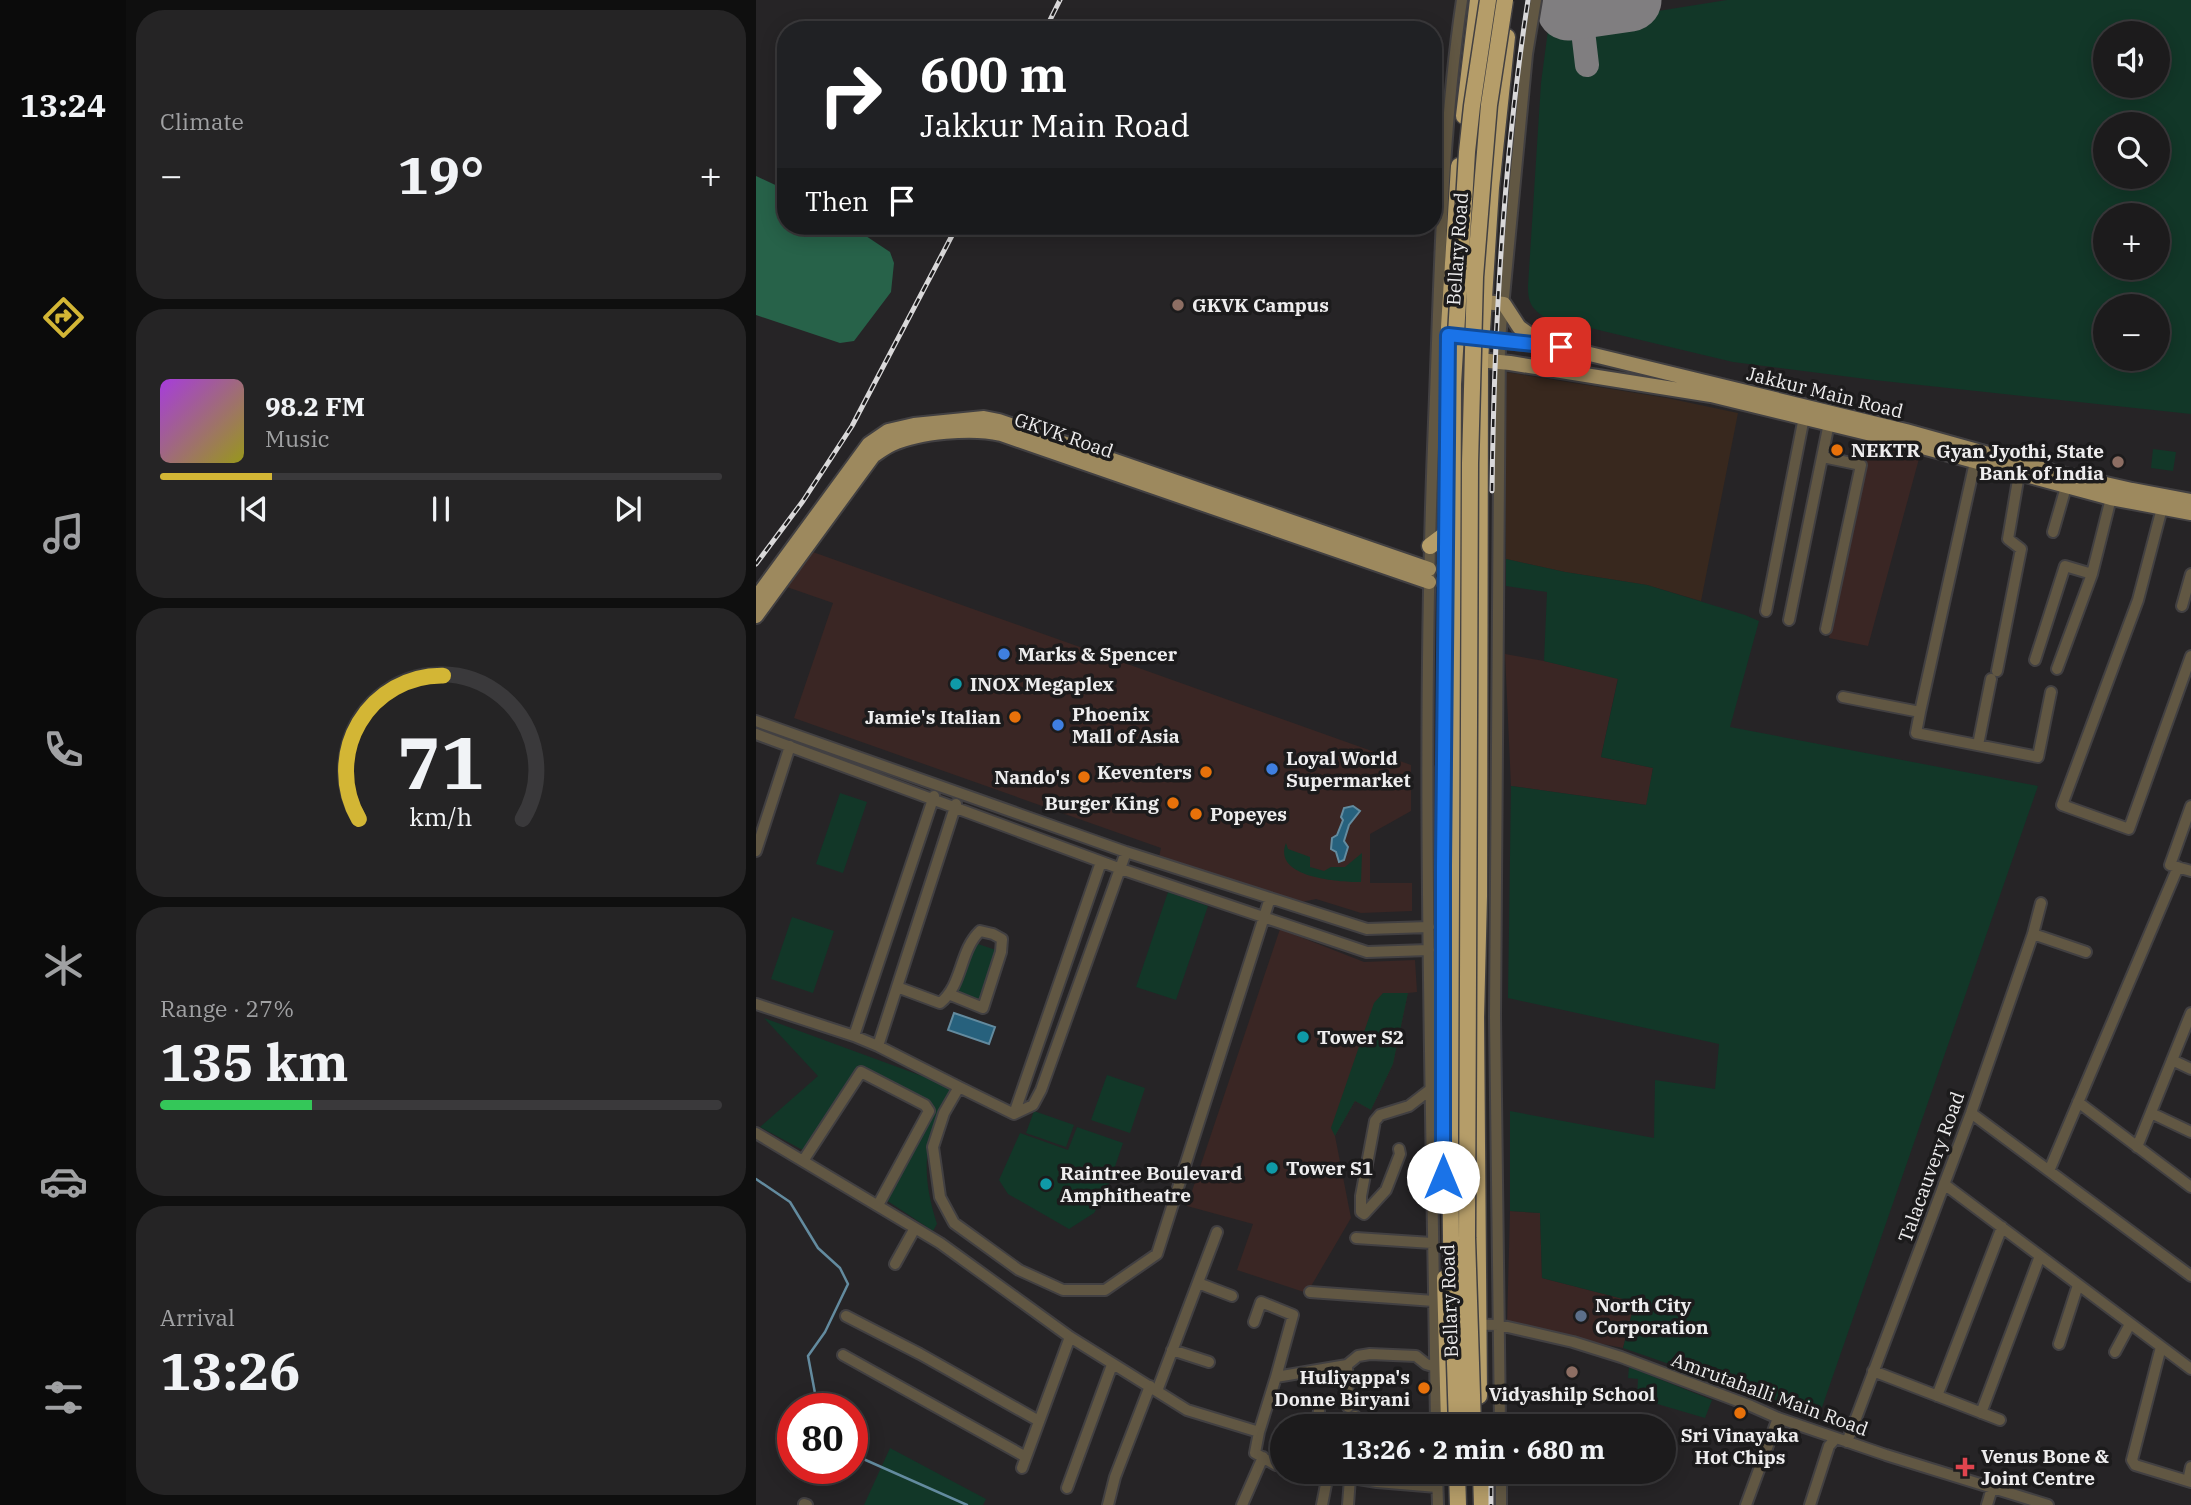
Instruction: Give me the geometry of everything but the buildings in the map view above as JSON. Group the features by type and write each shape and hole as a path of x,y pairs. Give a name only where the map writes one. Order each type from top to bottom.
{"highway":[{"name":"Bellary Road","path":"1449,1414 1443,1177 1446,534 1441,356 1478,0"},
{"name":"Bellary Road","path":"1457,1414 1450,1135 1453,384 1467,152 1488,0"},
{"name":"Bellary Road","path":"1473,1414 1467,1225 1470,463 1475,276 1489,105 1505,0"},
{"name":"Bellary Road","path":"1480,1414 1476,1017 1479,896 1480,361 1493,163 1512,0"},
{"path":"1430,546 1446,534"},
{"path":"1432,1164 1443,1177"},
{"path":"1450,1484 1450,1505"},
{"path":"1457,1484 1458,1505"},
{"path":"1474,1484 1474,1505"},
{"path":"1481,1484 1482,1505"}],"main road":[{"path":"1484,302 1504,304 1519,327 1543,345"},
{"name":"Jakkur Main Road","path":"1442,335 1561,347 1893,428 2111,498 2191,513"},
{"name":"Jakkur Main Road","path":"1441,356 1500,362 1703,394 1804,417 2019,474 2191,501"},
{"name":"GKVK Road","path":"756,616 873,456 888,431 914,425 985,418 1376,552 1429,576"},
{"name":"GKVK Road","path":"756,598 857,457 882,442"}],"street":[{"path":"1442,208 1455,48 1462,0"},
{"path":"1500,1414 1494,1016 1500,339 1527,54 1536,0"},
{"path":"1441,235 1442,335"},
{"path":"1436,1414 1429,950 1429,576 1441,356"},
{"path":"1766,611 1804,417"},
{"path":"1789,620 1829,424"},
{"path":"1823,457 1861,465 1826,629"},
{"path":"1975,462 1916,733 2038,757 2052,692"},
{"path":"1978,745 2021,549 2008,539 2019,474"},
{"path":"2053,532 2057,480"},
{"path":"2057,669 2092,574 2111,498"},
{"path":"2162,508 2138,600 2062,805 2129,829 2191,656"},
{"path":"2035,660 2065,566 2092,574"},
{"path":"2182,606 2191,574"},
{"path":"1843,697 1920,712"},
{"path":"756,721 1126,852 1367,929 1429,927"},
{"path":"756,734 1101,862 1367,952 1429,950"},
{"path":"756,851 790,746"},
{"path":"854,1036 937,787"},
{"path":"878,1045 959,795"},
{"path":"2191,806 2169,865 2191,872"},
{"path":"1014,1114 1033,1105 1041,1090 1126,852"},
{"path":"1014,1114 1101,862"},
{"path":"2049,1171 2178,867"},
{"path":"959,1087 944,1113 933,1147 940,1197 954,1223 1019,1270 1063,1290 1105,1290 1157,1254 1270,898"},
{"name":"Talacauvery Road","path":"1810,1505 1829,1446 1842,1440 1874,1371 1971,1113 2033,934 2041,903"},
{"path":"897,987 940,1003 951,995 971,939 980,931 1002,939 1002,952 983,1008 951,995"},
{"path":"2033,934 2086,953"},
{"path":"756,1004 878,1045 1014,1114"},
{"path":"2137,1147 2191,1013"},
{"path":"2172,1060 2191,1069"},
{"path":"803,1161 861,1072 925,1105 929,1111 878,1205"},
{"path":"1399,1149 1400,1154 1386,1191 1364,1214 1361,1212 1361,1196 1375,1121 1380,1115 1409,1106 1431,1089"},
{"path":"2078,1102 2191,1187"},
{"path":"1971,1113 2191,1276"},
{"path":"2151,1114 2191,1132"},
{"path":"756,1133 940,1243 1070,1337 1187,1410 1259,1432"},
{"path":"1944,1184 2191,1369"},
{"path":"1937,1396 2002,1227"},
{"path":"895,1264 915,1228"},
{"path":"1108,1505 1115,1477 1172,1350 1217,1233"},
{"path":"1356,1238 1432,1243"},
{"path":"1981,1413 2040,1256"},
{"path":"1198,1283 1232,1296"},
{"path":"2059,1343 2078,1285"},
{"path":"1310,1292 1434,1301"},
{"path":"1254,1322 1261,1302 1293,1315 1255,1453 1270,1460"},
{"path":"846,1316 1039,1421"},
{"name":"Amrutahalli Main Road","path":"1445,1324 1499,1325 1573,1342 1621,1357 1751,1406 1777,1419 2044,1504"},
{"path":"2115,1352 2130,1324"},
{"path":"844,1355 1024,1462 1070,1337"},
{"path":"2161,1347 2132,1460 2135,1465 2189,1482 2191,1467"},
{"path":"1172,1350 1209,1362"},
{"path":"1276,1377 1347,1364 1358,1356 1370,1354 1416,1356 1426,1364 1436,1367"},
{"path":"1347,1364 1352,1414"},
{"path":"1067,1488 1112,1365"},
{"path":"1874,1371 2000,1420"},
{"path":"1746,1505 1777,1419"},
{"path":"1242,1505 1263,1457"},
{"path":"1322,1505 1326,1484"},
{"path":"1348,1484 1348,1505"},
{"path":"1404,1484 1437,1487 1438,1505"},
{"path":"1500,1484 1501,1505"},
{"path":"1987,1505 1992,1488"}],"shaded area":[{"path":"1505,372 1667,398 1738,413 1701,601 1647,585 1506,559"},
{"path":"1870,443 1920,455 1868,646 1829,638"},
{"name":"Phoenix Mall of Asia","path":"810,551 1411,765 1411,811 1370,834 1370,883 1412,883 1412,911 1361,913 1316,899 1297,903 1159,857 1161,848 794,718 833,603 784,586"},
{"path":"1505,654 1618,678 1601,757 1653,768 1647,805 1511,786"},
{"path":"1280,929 1364,962 1415,960 1417,992 1408,993 1393,1064 1371,1110 1355,1101 1335,1136 1351,1218 1307,1293 1237,1270 1253,1224 1187,1206"},
{"path":"1510,1211 1540,1213 1542,1278 1635,1302 1623,1348 1507,1325"}],"green space":[{"path":"1552,0 1565,0 1577,68 1598,64 1591,25 1595,21 1727,0 2191,0 2191,414 1733,362 1544,317 1531,304 1528,286 1541,83"},
{"path":"756,176 777,186 777,235 864,235 890,252 894,263 891,292 854,341 840,343 756,315"},
{"path":"2153,449 2176,452 2173,471 2151,468"},
{"path":"1506,559 1647,585 1759,621 1730,727 2038,786 1819,1416 1623,1348 1635,1302 1542,1278 1540,1213 1510,1211 1510,1111 1654,1138 1655,1080 1715,1089 1719,1044 1508,998 1511,786 1646,805 1653,768 1601,757 1618,679 1544,661 1547,592 1506,586"},
{"path":"840,793 867,802 843,873 816,864"},
{"path":"1286,843 1288,849 1310,857 1310,867 1324,871 1331,867 1345,867 1362,853 1361,882 1324,879 1298,871 1289,864 1284,855"},
{"path":"1168,892 1208,906 1176,1000 1136,987"},
{"path":"792,917 834,931 813,993 771,979"},
{"path":"972,942 999,951 981,1002 955,993"},
{"path":"1383,993 1408,993 1393,1064 1371,1110 1355,1101 1335,1136 1331,1128 1374,1003"},
{"path":"764,1018 952,1087 936,1122 928,1154 928,1186 937,1224 933,1231 880,1196 931,1106 860,1070 808,1153 760,1127 818,1076"},
{"path":"1107,1075 1145,1088 1130,1133 1091,1120"},
{"path":"1034,1111 1074,1125 1066,1147 1026,1133"},
{"name":"Raintree Boulevard Amphitheatre","path":"1077,1127 1123,1143 1106,1193 1094,1213 1069,1229 1008,1194 999,1180 1020,1133 1068,1150"},
{"path":"1629,1367 1712,1400 1705,1418 1637,1398 1638,1379 1628,1378"},
{"path":"890,1448 986,1499 983,1505 864,1505"}],"water":[{"path":"1353,806 1360,811 1349,825 1344,841 1348,847 1344,860 1339,862 1336,852 1331,849 1332,838 1337,835 1343,820 1341,817 1344,808"},
{"path":"954,1013 995,1027 989,1044 948,1030"}],"waterway":[{"path":"756,1179 790,1202 818,1248 840,1268 848,1284 825,1332 808,1356 815,1393"},
{"path":"868,1461 967,1505"}],"taxiway":[{"path":"1587,65 1581,14 1587,7 1594,5"}],"runway":[{"path":"1568,9 1630,0"}],"railway":[{"path":"1050,21 1060,0"},
{"path":"1492,491 1501,245 1512,122 1528,0"},
{"path":"756,564 803,501 852,426 952,235"},
{"path":"1491,1484 1491,1505"}],"place":[{"name":"GKVK Campus","path":"1178,305"},
{"name":"NEKTR","path":"1837,450"},
{"name":"Gyan Jyothi, State Bank of India","path":"2118,462"},
{"name":"Marks & Spencer","path":"1004,654"},
{"name":"INOX Megaplex","path":"956,684"},
{"name":"Jamie's Italian","path":"1015,717"},
{"name":"Phoenix Mall of Asia","path":"1058,725"},
{"name":"Loyal World Supermarket","path":"1272,769"},
{"name":"Keventers","path":"1206,772"},
{"name":"Nando's","path":"1084,777"},
{"name":"Burger King","path":"1173,803"},
{"name":"Popeyes","path":"1196,814"},
{"name":"Tower S2","path":"1303,1037"},
{"name":"Tower S1","path":"1272,1168"},
{"name":"Raintree Boulevard Amphitheatre","path":"1046,1184"},
{"name":"North City Corporation","path":"1581,1316"},
{"name":"Vidyashilp School","path":"1572,1372"},
{"name":"Huliyappa's Donne Biryani","path":"1424,1388"},
{"name":"Sri Vinayaka Hot Chips","path":"1740,1413"},
{"name":"Venus Bone & Joint Centre","path":"1965,1467"}],"route":[{"path":"1443,1177 1448,335 1561,347"}]}
